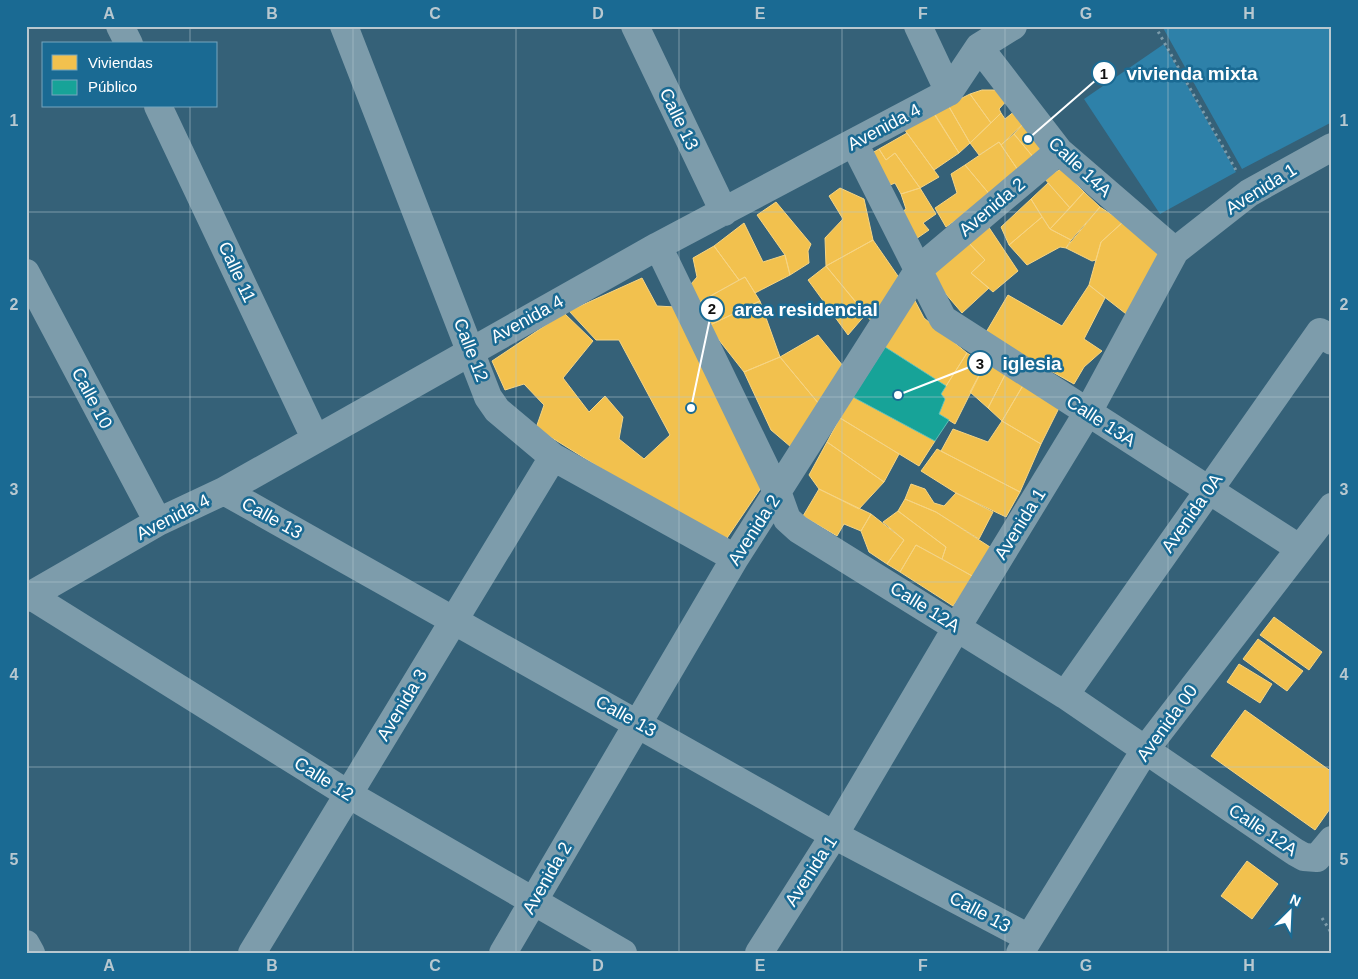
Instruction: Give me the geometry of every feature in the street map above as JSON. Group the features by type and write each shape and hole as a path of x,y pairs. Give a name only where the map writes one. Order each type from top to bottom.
{"street":[{"path":"120,26 127,42"},
{"name":"Calle 12","path":"344,26 488,397 497,410 553,457 735,558"},
{"name":"Calle 13","path":"634,26 724,212"},
{"path":"918,26 949,92"},
{"name":"Avenida 4","path":"29,597 158,522 224,491 658,246 949,92 979,47 1013,26"},
{"name":"Calle 14A","path":"979,47 1058,151 1175,251"},
{"name":"Calle 11","path":"159,108 315,438"},
{"name":"Calle 13A","path":"854,143 943,319 1299,548"},
{"name":"Avenida 1","path":"759,953 834,835 957,627 1088,412 1175,251 1248,193 1332,147"},
{"name":"Avenida 2","path":"503,953 735,558 778,494 919,269 1058,151"},
{"name":"Calle 12A","path":"658,246 778,494 787,519 798,529 1065,695 1295,852 1304,857 1324,849"},
{"name":"Calle 10","path":"26,273 158,522"},
{"name":"Avenida 0A","path":"1065,695 1208,489 1326,336"},
{"name":"Avenida 3","path":"252,953 553,457"},
{"name":"Calle 13","path":"224,491 638,723 1025,945"},
{"name":"Avenida 00","path":"1025,945 1145,750 1332,507"},
{"name":"Calle 12","path":"29,597 348,794 623,953"},
{"path":"26,944 31,953"}],"path":[{"path":"1155,26 1248,193"},
{"path":"1322,918 1332,934"}],"shaded area":[{"path":"1162,26 1332,26 1332,122 1242,169"},
{"path":"1164,44 1236,172 1160,214 1084,99"}],"building: Viviendas":[{"path":"982,90 1003,90 1009,98 999,109 1001,113 991,123 970,94"},
{"path":"970,94 991,123 970,143 948,105"},
{"path":"948,105 970,143 959,153 934,114"},
{"path":"931,108 959,153 934,170 904,129"},
{"path":"1016,110 1025,122 1001,145 999,142 979,155 970,143 1001,113 1005,119"},
{"path":"1025,122 1044,150 1034,158 1014,134"},
{"path":"907,133 939,177 920,188 895,153 886,160 879,149"},
{"path":"1014,134 1034,158 1020,173 1001,145"},
{"path":"999,142 1020,173 991,196 965,165"},
{"path":"879,149 886,160 895,153 920,188 901,194 895,183 885,187 867,156"},
{"path":"965,165 991,196 946,227 935,208 957,193 951,174"},
{"path":"1061,169 1084,192 1070,208 1044,178"},
{"path":"1048,183 1070,208 1050,229 1031,199"},
{"path":"840,188 864,199 873,240 826,266 825,238 843,219 829,196"},
{"path":"920,188 936,214 923,223 929,230 913,241 895,217 906,209 901,194"},
{"path":"1084,192 1100,207 1071,240 1050,229"},
{"path":"1031,199 1042,217 1009,245 1001,227"},
{"path":"776,202 811,244 808,251 809,263 790,275 785,255 757,215"},
{"path":"1100,207 1123,222 1101,242 1096,260 1092,261 1066,248"},
{"path":"1042,217 1050,229 1071,240 1066,248 1060,247 1027,265 1009,245"},
{"path":"1123,222 1164,260 1130,317 1089,285 1101,242"},
{"path":"744,223 763,262 785,255 790,275 755,293 745,277 739,280 714,246"},
{"path":"986,223 1018,271 993,292 971,273 985,260 967,241"},
{"path":"873,240 900,279 872,322 826,266"},
{"path":"967,241 985,260 971,273 989,288 962,313 928,273"},
{"path":"714,246 739,280 696,304 691,284 697,277 693,258"},
{"path":"826,266 866,314 848,335 808,280"},
{"path":"745,277 760,301 708,326 696,304"},
{"path":"642,278 657,306 676,307 765,482 723,544 536,428 544,405 524,384 505,390 492,361 564,313 593,341 563,378 589,412 605,396 623,417 619,439 644,459 670,435 619,340 596,340 569,311"},
{"path":"1089,285 1105,298 1084,339 1102,351 1084,367 1074,384 985,334 1008,295 1062,326"},
{"path":"912,295 924,318 967,353 946,386 885,347"},
{"path":"760,301 780,357 744,372 708,326"},
{"path":"818,335 843,366 819,404 780,357"},
{"path":"967,353 985,364 955,424 939,414 945,399 941,394"},
{"path":"780,357 819,404 791,447 771,430 744,372"},
{"path":"985,364 1006,373 988,408 970,392"},
{"path":"1006,373 1025,382 1002,421 988,408"},
{"path":"1025,382 1061,404 1041,444 1002,421"},
{"path":"853,397 935,441 919,466 840,418"},
{"path":"840,418 899,454 884,482 827,442"},
{"path":"1002,421 1041,444 1020,492 941,451 953,429 988,442"},
{"path":"827,442 884,482 859,509 819,489 809,475"},
{"path":"937,449 1020,492 1006,517 956,493 921,471"},
{"path":"911,484 925,489 934,503 944,506 956,493 993,512 979,539 936,512 905,499"},
{"path":"819,489 871,514 861,531 844,524 837,536 803,516"},
{"path":"905,499 936,512 990,547 974,577 942,559 946,547 898,511"},
{"path":"898,511 946,547 942,559 916,545 900,572 887,564 904,540 883,522"},
{"path":"871,514 904,540 887,564 869,552 861,531"},
{"path":"916,545 974,577 953,606 900,572"},
{"path":"1274,617 1322,652 1309,670 1260,635"},
{"path":"1258,639 1303,671 1287,691 1243,659"},
{"path":"1239,664 1272,684 1260,703 1227,682"},
{"path":"1245,710 1332,772 1332,806 1315,830 1211,756"},
{"path":"1247,861 1278,884 1252,919 1221,896"}],"building: Público":[{"path":"885,347 946,386 941,394 945,399 939,414 949,420 935,441 853,397"}],"place":[{"name":"vivienda mixta","path":"1028,139"},
{"name":"iglesia","path":"898,395"},
{"name":"area residencial","path":"691,408"}]}
